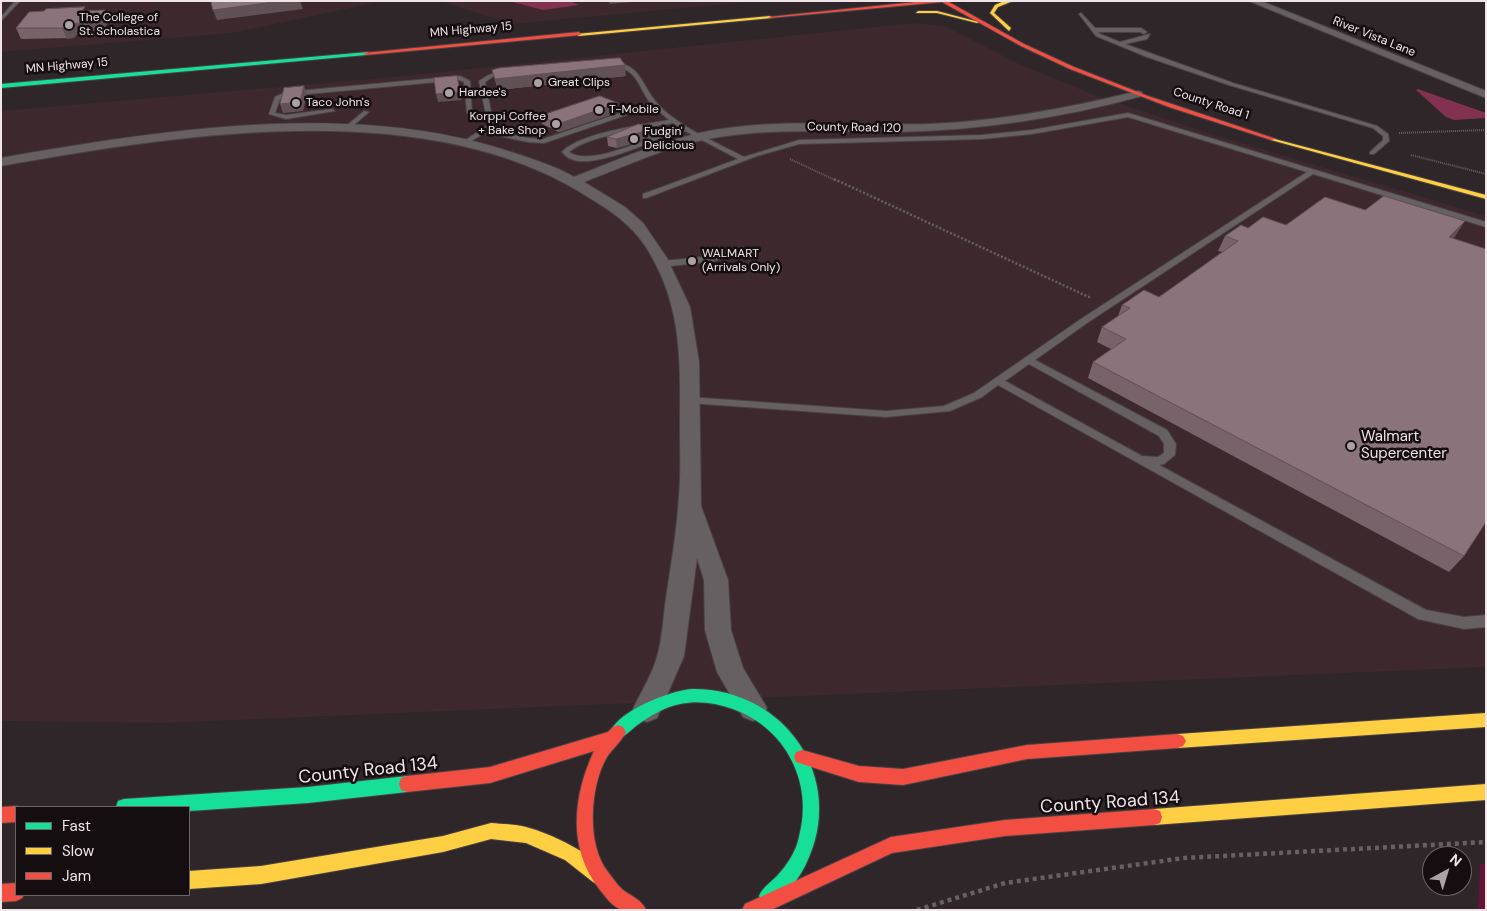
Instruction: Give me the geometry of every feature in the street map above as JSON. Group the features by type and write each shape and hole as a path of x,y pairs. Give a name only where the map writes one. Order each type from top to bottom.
{"main road":[{"path":"745,12 836,1"},
{"name":"MN Highway 15","path":"334,44 868,1"},
{"name":"MN Highway 15","path":"1,86 943,1"},
{"name":"County Road 1","path":"943,1 977,22 1041,55 1138,94 1250,131 1486,197"},
{"name":"County Road 1","path":"959,1 1009,29 1122,76 1235,115"},
{"path":"1009,29 992,13 993,9 1001,3 1011,1"},
{"path":"787,16 926,11 950,14 977,22"},
{"path":"602,879 585,841 582,811 590,772 610,739 647,709 682,697 718,697 752,708 780,727 802,757 813,794 813,814 803,854 778,890 746,910"},
{"path":"802,757 859,774 903,777 951,769 1027,752 1486,720"},
{"name":"County Road 134","path":"139,806 308,795 490,776 610,739"},
{"name":"County Road 134","path":"751,910 891,845 1005,828 1486,792"},
{"path":"1,815 15,814"},
{"path":"190,880 261,875 443,844 491,831 526,836 571,854 637,910"},
{"path":"1,893 15,892"}],"street":[{"name":"River Vista Lane","path":"1253,1 1486,95"},
{"name":"County Road 120","path":"575,181 700,136 782,127 893,128 969,125 1066,113 1138,94"},
{"path":"1,162 126,140 180,134 279,128 346,129 416,135 498,150 575,181 621,210 640,231 663,264 678,293 688,336 690,504 671,657 647,709"},
{"path":"690,504 716,580 718,630 731,672 752,708"}],"lane":[{"path":"1,20 18,1"},
{"path":"1081,14 1098,35 1118,44 1231,84 1362,123 1384,133 1386,141 1372,153"},
{"path":"1094,30 1141,30 1146,34 1145,38 1118,44"},
{"path":"600,64 622,64 632,68 654,104 675,121 743,159"},
{"path":"464,143 491,126 492,122 482,81 487,77 498,74 517,72"},
{"path":"332,111 286,117 272,114 277,98 286,94 464,79 467,81 470,113"},
{"path":"485,131 528,140 544,140 654,104"},
{"path":"346,129 366,112"},
{"path":"646,196 785,144 813,140 931,140 982,137 1032,132 1128,115 1486,225"},
{"path":"675,121 579,142 569,146 565,152 569,157 575,159 594,158 685,127"},
{"path":"969,125 982,137"},
{"path":"689,400 886,414 946,410 978,395 1107,306 1312,172"},
{"path":"663,264 714,258 740,250"},
{"path":"1028,360 1163,433 1170,444 1169,455 1160,461 1138,458"},
{"path":"998,381 1422,615 1464,623 1486,620"}],"path":[{"path":"1384,133 1486,130"},
{"path":"755,155 764,160 782,156 1107,306"},
{"path":"916,910 1004,883 1184,858 1486,842"}],"shaded area":[{"path":"1,1 384,1 232,33 1,52"},
{"path":"440,1 760,1 511,24"},
{"path":"509,1 570,1 579,5 543,10"},
{"path":"914,23 945,26 1019,64 1092,94 1208,133 1486,216 1486,667 164,723 1,721 1,111 383,78"},
{"path":"1418,89 1486,113 1486,118 1454,120 1446,117 1416,90"},
{"path":"1480,864 1486,864 1486,910 1478,910"}],"building":[{"path":"211,1 281,1 213,10"},
{"path":"85,7 82,11 105,10 99,18 71,25 69,28 16,28 29,12"},
{"path":"620,58 625,65 495,79 492,70 499,68"},
{"path":"457,76 460,92 436,94 434,78"},
{"path":"304,86 300,102 280,104 284,88"},
{"path":"600,96 618,103 558,124 540,116"},
{"path":"639,124 650,128 649,130 616,139 607,137"},
{"name":"Walmart Supercenter","path":"1384,196 1465,221 1449,237 1486,249 1486,522 1464,556 1093,362 1126,339 1102,327 1130,308 1122,305 1144,290 1159,297 1238,241 1225,236 1241,225 1248,228 1263,217 1286,225 1325,197 1365,210"}],"traffic: fast":[{"path":"1,86 366,53"},
{"path":"618,732 632,720 663,702 681,697 698,696 721,699 748,708 767,719 783,734 797,751 806,771 811,792 812,814 808,837 798,862 782,884 768,896"},
{"path":"139,806 308,795 407,784"}],"traffic: slow":[{"path":"1009,29 992,13 997,6 1011,1"},
{"path":"918,12 937,12 977,22"},
{"path":"579,34 770,17"},
{"path":"1273,139 1486,197"},
{"path":"1178,741 1486,720"},
{"path":"1154,817 1486,792"},
{"path":"190,880 261,875 443,844 491,831 526,835 571,854 599,876"}],"traffic: jam":[{"path":"943,1 990,28 1055,61 1171,106 1273,139"},
{"path":"770,17 943,1"},
{"path":"366,53 579,34"},
{"path":"618,732 602,752 591,775 585,800 585,826 590,852 600,875 616,895 637,910"},
{"path":"407,784 490,775 610,739"},
{"path":"802,757 859,774 903,777 1027,752 1178,741"},
{"path":"1,815 15,814"},
{"path":"751,910 891,845 1005,828 1154,817"},
{"path":"1,893 15,892"}],"place":[{"name":"The College of St. Scholastica","path":"69,25"},
{"name":"Great Clips","path":"538,83"},
{"name":"Hardee's","path":"449,93"},
{"name":"Taco John's","path":"296,103"},
{"name":"T-Mobile","path":"599,110"},
{"name":"Korppi Coffee + Bake Shop","path":"556,124"},
{"name":"Fudgin' Delicious","path":"634,139"},
{"name":"WALMART (Arrivals Only)","path":"692,261"},
{"name":"Walmart Supercenter","path":"1351,446"}]}
